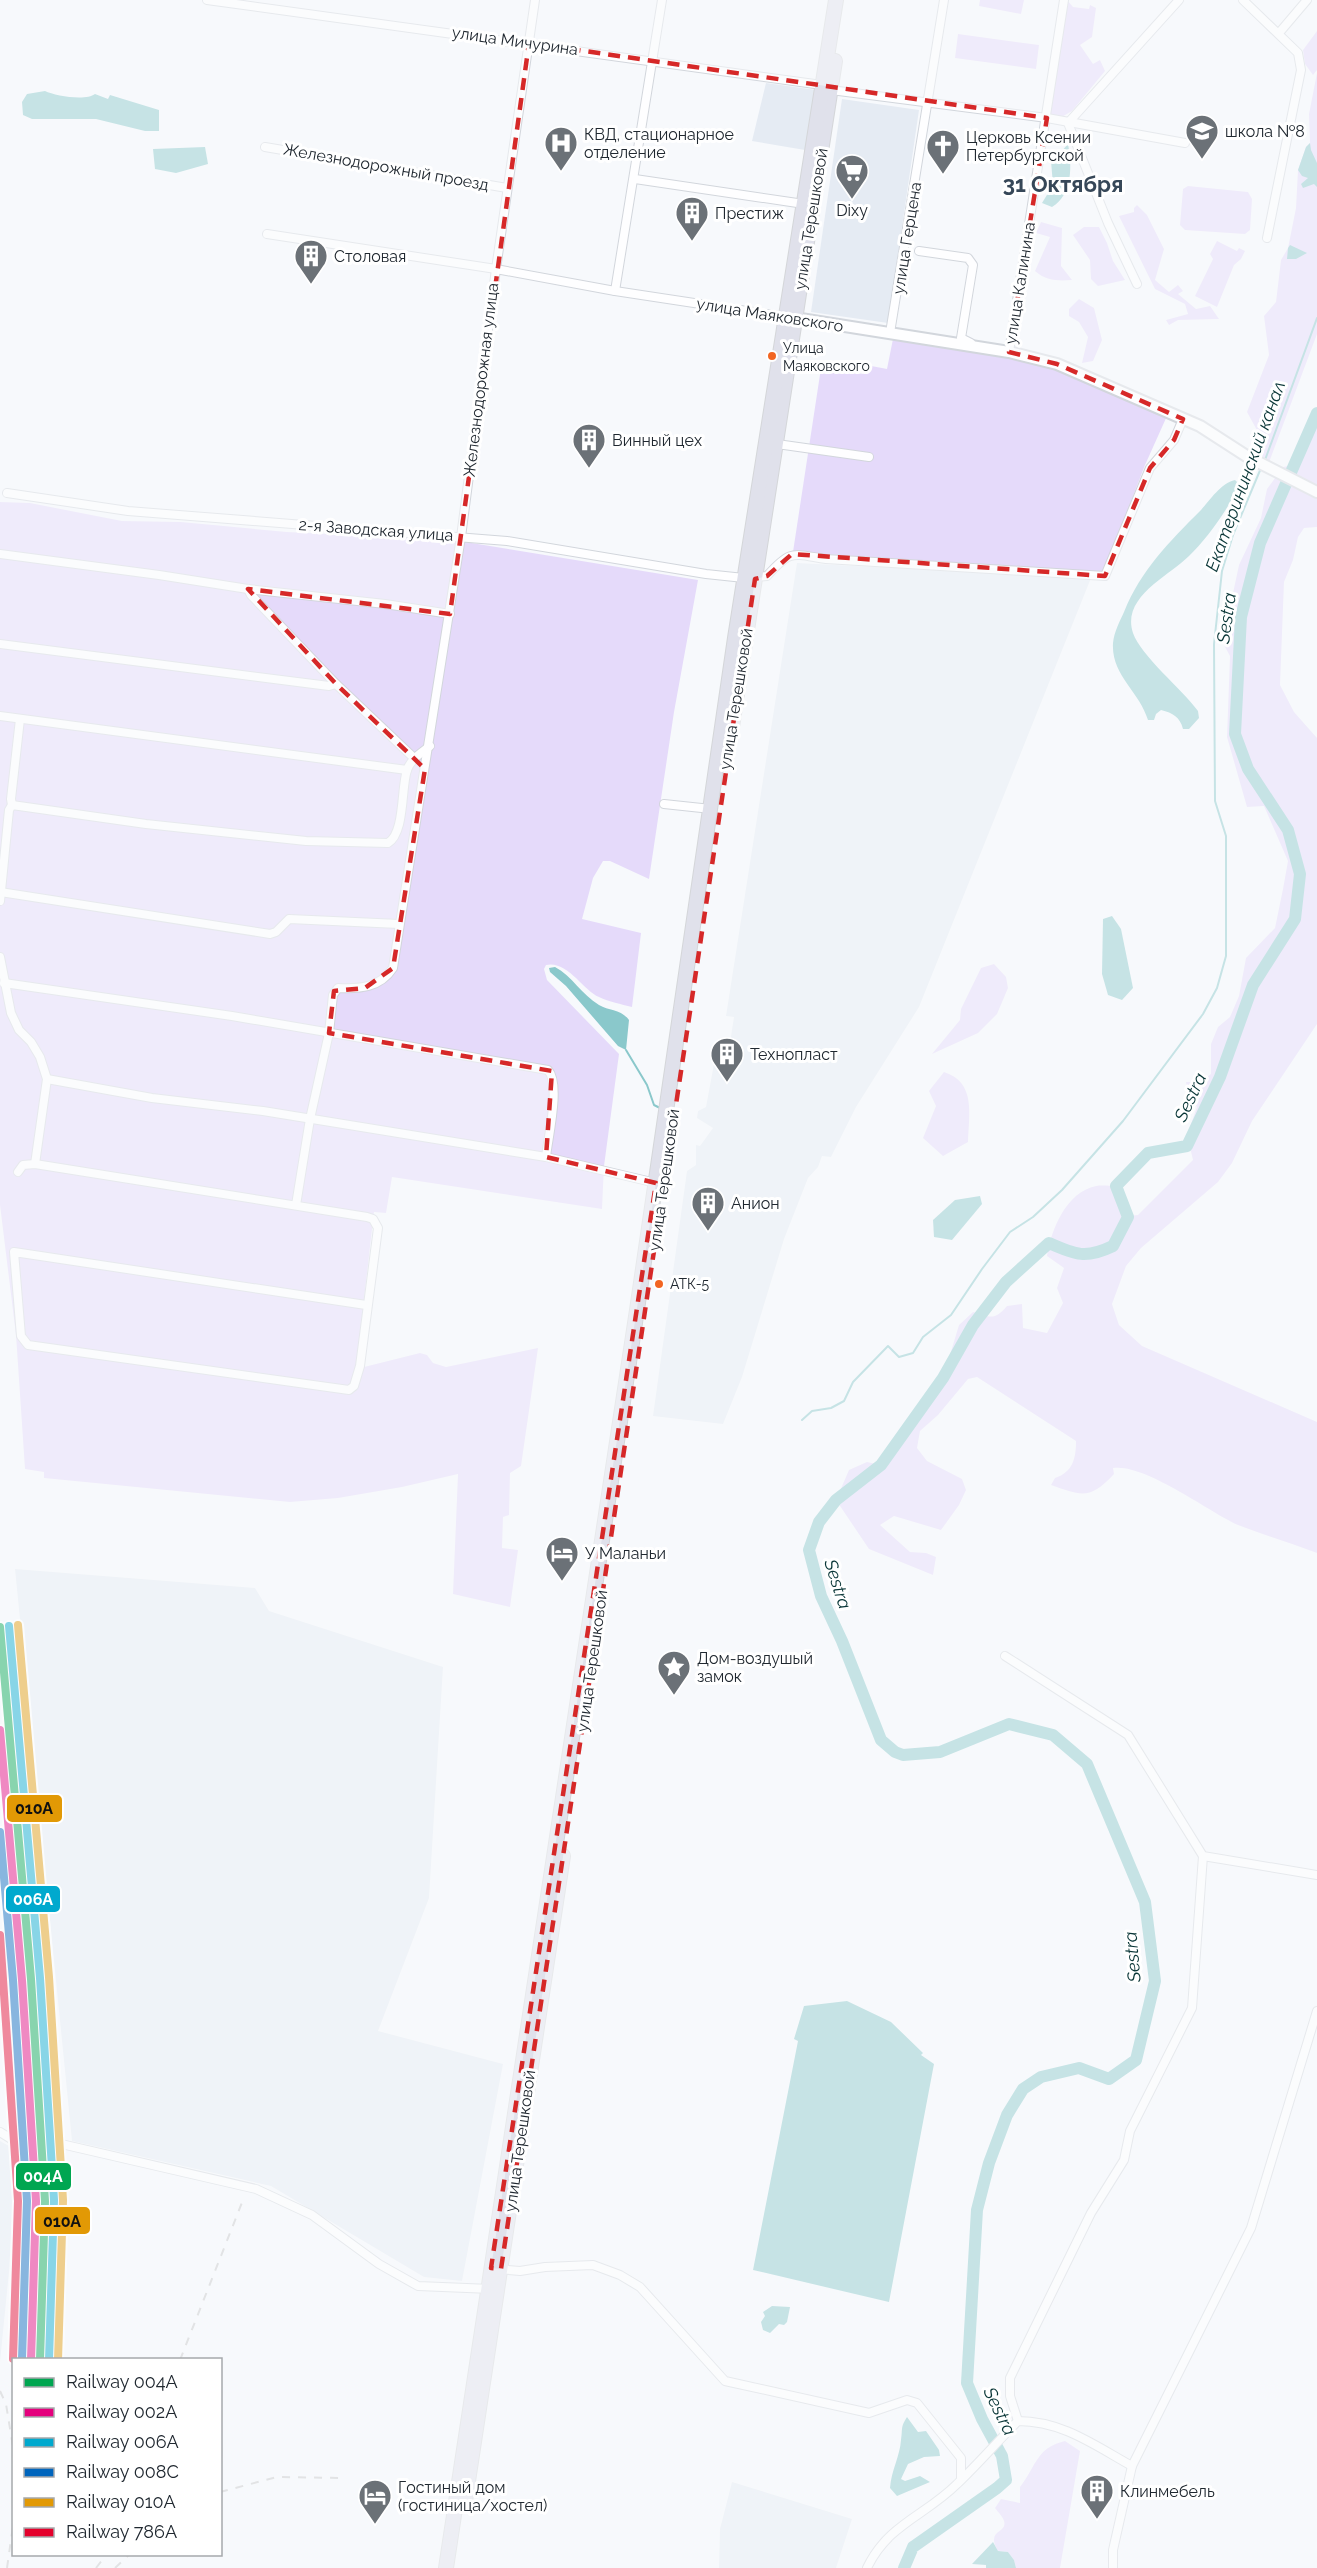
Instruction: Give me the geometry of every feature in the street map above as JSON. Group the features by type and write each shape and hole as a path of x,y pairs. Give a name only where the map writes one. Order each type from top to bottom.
{"highway":[{"name":"улица Терешковой","path":"455,2568 493,2289 750,578 827,87 836,0"},
{"name":"улица Терешковой","path":"496,2269 711,809 750,578 777,444 804,204 845,0"},
{"name":"улица Терешковой","path":"446,2568 465,2434 493,2289"}],"street":[{"name":"улица Мичурина","path":"207,0 653,60 1047,118 1185,143"},
{"name":"Железнодорожная улица","path":"328,1033 334,991 338,988 365,988 388,975 393,968 450,614 495,269 535,0"},
{"path":"615,291 662,0"},
{"name":"улица Герцена","path":"890,333 944,0"},
{"name":"улица Калинина","path":"1004,351 1047,118 1064,0"},
{"path":"1137,284 1108,222 1068,123 1179,0"},
{"path":"1243,0 1298,53 1301,70 1267,238"},
{"path":"1279,33 1307,0"},
{"name":"Железнодорожный проезд","path":"265,147 507,188"},
{"path":"634,178 804,204"},
{"name":"улица Маяковского","path":"267,234 1004,351 1071,370 1200,426 1248,457 1312,489"},
{"path":"919,251 968,258 972,261 961,338 964,341 1004,351"},
{"path":"750,578 767,576 783,558 792,554 826,559 1105,576 1150,468 1174,440 1183,419"},
{"path":"777,444 869,457"},
{"name":"2-я Заводская улица","path":"7,493 128,511 507,542 706,574 750,578"},
{"path":"0,554 248,589 385,604 450,614"},
{"path":"248,589 251,595 336,684 414,758"},
{"path":"0,644 329,686 336,684"},
{"path":"0,716 408,770"},
{"path":"0,901 20,719"},
{"path":"12,805 146,824 306,841 388,843 397,834 408,770 414,758 430,745"},
{"path":"664,804 711,809"},
{"path":"0,892 270,934 276,932 289,920 399,924"},
{"path":"0,957 11,1013 19,1030 31,1042 40,1057 47,1079 36,1164"},
{"path":"4,983 232,1016 548,1070 553,1075 554,1088 546,1157"},
{"path":"296,1205 310,1119 328,1033"},
{"path":"47,1079 152,1098 310,1119 546,1157 656,1183"},
{"path":"18,1172 23,1165 36,1164 367,1217 377,1222 378,1228 366,1305 360,1366 354,1386 349,1390 28,1345 21,1336 14,1252 366,1305"},
{"path":"1005,1656 1128,1735 1203,1856 1192,2008 1130,2131 1124,2160 1091,2213 1010,2378 1010,2396 1018,2421"},
{"path":"1203,1856 1317,1875"},
{"path":"1113,2568 1113,2550 1132,2466 1251,2228 1317,2011"},
{"path":"0,2132 24,2147"},
{"path":"57,2143 256,2189 312,2215 379,2264 418,2286 493,2289"},
{"path":"496,2269 520,2271 545,2267 593,2265 620,2275 640,2287 725,2381 869,2413 907,2400 917,2403 961,2458 963,2478"},
{"path":"867,2568 878,2547 890,2535 963,2478 1018,2421 1040,2421 1065,2429 1132,2466"}],"highlighted area":[{"path":"529,43 1047,118 1009,352 1057,364 1183,419 1174,440 1150,468 1105,576 792,554 767,576 755,579 501,2269 491,2268 656,1183 546,1157 552,1071 329,1033 334,991 365,988 393,968 425,769 336,684 248,589 450,614"}],"shaded area":[{"path":"980,0 1024,0 1021,14 979,6"},
{"path":"1067,0 1073,7 1089,9 1090,5 1096,8 1092,37 1080,45 1093,64 1100,60 1105,71 1072,111 1060,118 1050,115 1050,112"},
{"path":"1317,31 1317,70 1313,75 1305,64 1303,50"},
{"path":"958,34 1039,45 1036,69 955,58"},
{"path":"1317,73 1317,334 1268,465 1261,461 1264,443 1247,412 1269,355 1264,316 1276,302 1281,260 1288,248 1296,208 1298,170 1306,147 1310,143 1309,114"},
{"path":"766,83 816,90 805,150 752,141"},
{"path":"842,99 919,110 888,323 811,312"},
{"path":"1188,186 1248,192 1252,199 1250,230 1245,234 1185,230 1180,225 1183,189"},
{"path":"1137,205 1147,215 1164,249 1155,280 1169,292 1178,285 1183,291 1178,294 1196,309 1210,306 1219,319 1178,320 1169,325 1166,320 1188,314 1185,304 1155,289 1119,216 1134,212"},
{"path":"1041,222 1062,228 1061,266 1072,280 1052,280 1035,271 1050,237 1036,233"},
{"path":"1084,227 1099,227 1113,261 1125,280 1098,286 1091,279 1090,260 1073,235"},
{"path":"1217,241 1237,251 1239,248 1245,251 1234,265 1217,307 1195,296 1213,259 1210,254"},
{"path":"1079,299 1094,308 1102,340 1093,361 1082,363 1088,337 1079,322 1069,316 1069,309"},
{"path":"893,339 1003,356 1057,370 1167,416 1145,465 1104,572 793,552 821,368 863,374 866,365 887,369"},
{"path":"1317,413 1317,527 1304,528 1298,537 1293,560 1284,582 1280,685 1294,712 1317,738 1317,1024 1252,1121 1232,1163 1218,1182 1141,1248 1126,1266 1112,1304 1119,1325 1142,1346 1317,1422 1317,1553 1238,1525 1176,1489 1126,1468 1113,1468 1114,1474 1092,1492 1071,1492 1051,1485 1055,1478 1070,1468 1076,1441 977,1377 968,1379 938,1415 920,1431 917,1448 927,1461 962,1479 966,1490 959,1505 941,1530 894,1516 880,1525 910,1552 926,1553 936,1557 933,1575 869,1549 836,1500 849,1470 867,1462 881,1465 943,1378 959,1325 973,1312 995,1316 1007,1306 1022,1304 1023,1328 1047,1333 1063,1303 1057,1288 1064,1268 1047,1256 1049,1246 1056,1224 1068,1204 1076,1196 1096,1186 1116,1186 1128,1216 1138,1215 1193,1160 1187,1135 1197,1107 1188,1094 1186,1082 1199,1082 1211,1074 1211,1044 1218,1027 1230,1017 1239,996 1246,958 1275,928 1288,861 1264,806 1247,807 1227,737 1230,656 1224,645 1222,631 1232,616 1233,593 1239,565 1261,518 1267,489 1283,467 1294,465"},
{"path":"0,502 30,503 122,521 181,522 287,532 453,540 698,580 674,712 649,879 610,861 603,861 593,878 582,919 641,933 632,1007 599,997 561,967 546,965 544,969 547,980 619,1054 604,1166 602,1209 392,1177 386,1213 374,1212 356,1369 420,1353 427,1355 433,1363 446,1367 538,1348 521,1466 510,1473 509,1515 503,1517 502,1548 518,1550 510,1607 453,1594 458,1474 338,1498 290,1502 44,1478 44,1472 25,1469 16,1335 0,1205"},
{"path":"797,563 1091,578 919,1007 856,1107 831,1157 822,1156 818,1167 808,1178 784,1239 742,1377 723,1424 653,1416 687,1171 696,1165 696,1145 700,1146 713,1128 697,1118 698,1111 706,1107 716,1053 722,1048 729,1049 734,1017 726,1016"},
{"path":"994,964 1006,977 1008,988 997,1014 978,1033 932,1054 960,1020 961,1009 981,968"},
{"path":"944,1072 961,1083 966,1091 969,1121 968,1142 943,1156 923,1138 936,1106 929,1091"},
{"path":"15,1569 255,1588 269,1611 443,1667 429,1898 378,2031 503,2064 462,2281 424,2277 271,2186 72,2141"},
{"path":"0,2141 16,2150 9,2272 0,2362"},
{"path":"1065,2441 1080,2451 1060,2568 1016,2568 1008,2552 998,2551 995,2544 995,2535 1003,2528 1004,2521 995,2508 1001,2499 1020,2503 1020,2487 1038,2458 1048,2448"},
{"path":"732,2482 852,2519 836,2568 719,2568 720,2529"}],"water":[{"path":"45,91 70,97 95,94 108,99 110,95 159,110 159,131 145,131 96,119 32,119 23,115 22,102 27,94"},
{"path":"1310,143 1317,163 1317,187 1314,184 1303,188 1301,184 1308,178 1302,176 1298,170 1306,147"},
{"path":"1068,144 1070,170 1067,187 1064,195 1052,207 1042,203 1053,185 1051,161 1054,153 1061,152"},
{"path":"205,147 208,164 176,173 155,169 153,149"},
{"path":"1290,245 1307,253 1296,259 1287,259"},
{"path":"1235,480 1239,484 1235,493 1210,532 1189,556 1149,588 1134,609 1131,620 1137,642 1191,702 1198,711 1199,718 1189,729 1183,729 1175,716 1161,710 1156,714 1154,720 1148,720 1116,665 1113,643 1116,631 1131,597 1157,557 1216,492"},
{"path":"1112,916 1121,929 1133,988 1122,1000 1108,995 1102,974 1103,919"},
{"path":"555,967 567,975 593,1001 626,1016 629,1020 626,1050 618,1046 566,986 550,972 549,968"},
{"path":"980,1196 982,1204 952,1240 934,1237 933,1220 955,1200"},
{"path":"847,2001 891,2022 923,2053 921,2055 934,2064 889,2302 753,2270 798,2041 794,2039 804,2006"},
{"path":"772,2306 790,2307 787,2322 784,2325 779,2324 770,2333 763,2330 761,2322 765,2316 763,2312"},
{"path":"907,2417 918,2432 926,2431 939,2450 940,2456 924,2457 908,2464 901,2479 905,2481 920,2476 930,2482 897,2496 890,2488"},
{"path":"993,2542 998,2551 1008,2552 1016,2568 986,2568 986,2565 972,2564"}],"waterway":[{"name":"Екатерининский канал","path":"1265,460 1317,318"},
{"name":"Sestra","path":"904,2568 913,2547 1006,2480 1002,2456 982,2419 967,2383 977,2210 989,2163 1007,2115 1023,2089 1041,2077 1079,2068 1109,2079 1136,2060 1155,1981 1145,1902 1087,1764 1053,1735 1009,1724 940,1752 903,1755 895,1752 881,1740 842,1641 821,1596 809,1550 819,1522 836,1500 881,1465 943,1378 973,1325 1006,1282 1049,1243 1081,1254 1095,1253 1113,1246 1128,1217 1116,1186 1148,1153 1187,1146 1220,1077 1253,985 1295,919 1300,874 1288,830 1248,769 1235,734 1241,617 1260,543 1317,413"},
{"name":"Екатерининский канал","path":"802,1420 812,1411 831,1408 844,1401 853,1382 888,1346 899,1357 913,1353 923,1337 951,1315 1010,1232 1033,1217 1062,1190 1123,1121 1203,1014 1217,988 1226,956 1226,836 1215,801 1214,644 1222,571 1233,535 1261,468"},
{"path":"626,1050 647,1085 654,1105 660,1108"}],"railway":[{"path":"181,2358 243,2200"},
{"path":"0,2391 6,2404 12,2441"},
{"path":"222,2491 277,2477 342,2478"},
{"path":"7,2568 12,2533"},
{"path":"96,2568 105,2556"},
{"path":"115,2568 128,2556"}],"rail line":[{"name":"010А","path":"18,1625 49,1977 63,2200 58,2358"},
{"name":"006А","path":"9,1626 40,1978 54,2200 49,2358"},
{"name":"004А","path":"0,1627 31,1979 45,2201 40,2358"},
{"name":"002А","path":"0,1730 22,1980 36,2201 31,2358"},
{"name":"008С","path":"0,1832 13,1980 27,2201 22,2358"},
{"name":"786А","path":"0,1935 18,2201 13,2358"}],"place":[{"name":"школа №8","path":"1202,160"},
{"name":"КВД, стационарное отделение","path":"561,172"},
{"name":"Церковь Ксении Петербургской","path":"943,175"},
{"name":"Dixy","path":"852,200"},
{"name":"Престиж","path":"692,242"},
{"name":"Столовая","path":"311,285"},
{"name":"Улица Маяковского","path":"772,356"},
{"name":"Винный цех","path":"589,469"},
{"name":"Технопласт","path":"727,1083"},
{"name":"Анион","path":"708,1232"},
{"name":"АТК-5","path":"659,1284"},
{"name":"У Маланьи","path":"562,1582"},
{"name":"Дом-воздушый замок","path":"674,1696"},
{"name":"Клинмебель","path":"1097,2520"},
{"name":"Гостиный дом (гостиница/хостел)","path":"375,2525"}],"district":[{"name":"31 Октября","path":"1063,184"}]}
